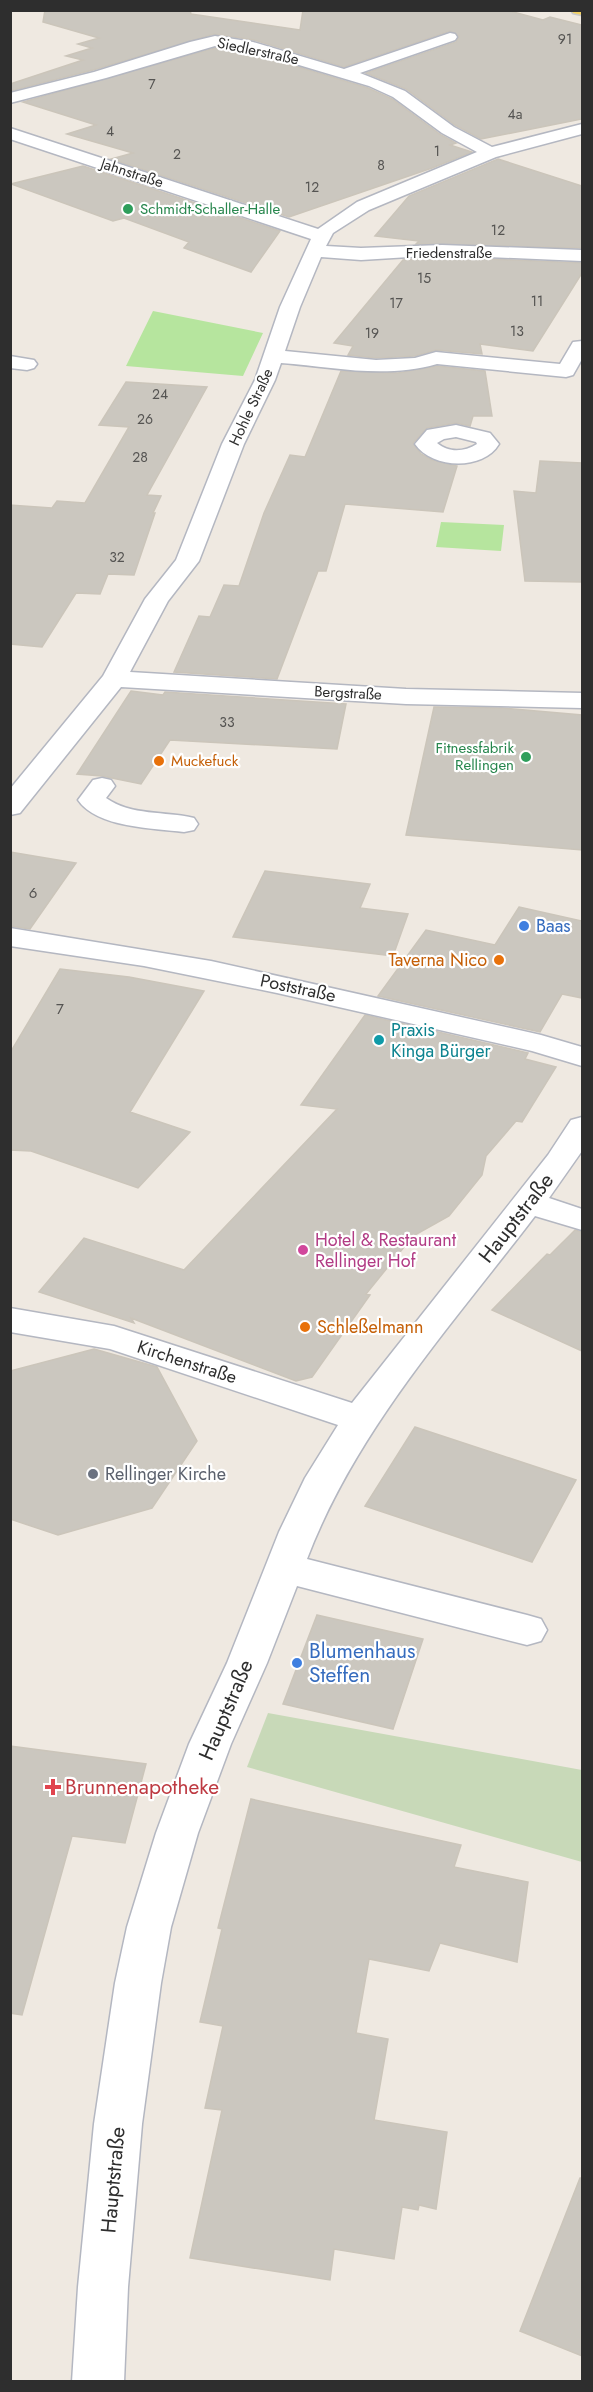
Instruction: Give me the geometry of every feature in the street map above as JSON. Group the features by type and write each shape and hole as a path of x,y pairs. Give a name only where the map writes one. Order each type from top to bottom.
{"street":[{"path":"346,73 450,37"},
{"name":"Siedlerstraße","path":"10,98 100,75 195,45 215,41 253,47 346,73 399,94 456,134 490,153"},
{"name":"Hohle Straße","path":"10,807 114,679 158,599 187,561 233,444 265,380 290,307 318,243 327,229 363,206 490,153 582,129"},
{"name":"Jahnstraße","path":"10,133 309,233 318,243"},
{"name":"Friedenstraße","path":"318,243 361,254 441,250 582,256"},
{"path":"273,356 389,367 418,365 436,358 566,371 580,346"},
{"name":"Bergstraße","path":"114,679 380,695 582,701"},
{"path":"102,786 91,800 100,808 114,814 184,824"},
{"name":"Poststraße","path":"10,937 84,946 249,978 541,1044 582,1057"},
{"name":"Hauptstraße","path":"98,2382 103,2287 118,2124 138,1983 149,1928 177,1833 210,1744 247,1663 298,1532 324,1478 360,1419 528,1203 569,1149 582,1127"},
{"path":"528,1203 582,1220"},
{"name":"Kirchenstraße","path":"10,1320 114,1338 360,1419"},
{"path":"284,1568 527,1630"}],"green space":[{"path":"153,311 263,333 243,376 126,366"},
{"path":"441,522 504,525 501,551 436,547"},
{"path":"268,1713 582,1770 582,1862 247,1767"}],"building":[{"path":"45,10 190,10 191,14 300,30 303,10 506,10 543,20 550,17 582,25 582,119 481,139 455,125 406,89 366,73 456,42 459,36 450,31 344,67 254,40 214,34 93,70 10,91 10,84 83,60 66,56 92,48 78,44 99,38 43,22"},
{"path":"215,48 252,53 368,88 392,99 441,135 456,143 450,145 472,152 289,217 111,159 133,153 67,134 96,125 23,102"},
{"path":"498,159 582,186 582,248 416,244 419,241 375,236 409,196"},
{"path":"83,166 280,231 251,272 184,248 189,242 124,218 113,221 11,184"},
{"path":"442,257 582,263 582,273 533,351 480,344 482,354 436,350 415,356 376,358 348,355 353,346 334,343 403,260"},
{"path":"437,366 485,371 492,416 473,416 470,426 456,423 427,428 413,443 421,454 432,460 457,466 443,512 345,504 326,571 318,571 277,679 174,672 199,616 210,617 224,585 239,586 264,513 290,455 305,457 341,371 398,373"},
{"path":"126,382 207,387 147,495 161,496 153,513 155,513 134,575 108,574 100,594 76,593 42,647 10,644 10,505 52,508 57,501 85,503 129,427 99,425"},
{"path":"540,461 582,463 582,582 525,581 514,491 536,493"},
{"path":"131,691 163,695 165,692 346,704 337,749 170,740 141,784 102,776 77,774"},
{"path":"434,707 502,708 582,715 582,850 406,835"},
{"path":"10,852 76,863 30,929 10,926"},
{"path":"265,871 370,884 360,908 408,914 393,956 233,937"},
{"path":"519,907 582,921 582,998 562,994 540,1032 378,996 426,930 495,945"},
{"path":"60,969 129,977 204,991 130,1112 190,1132 138,1188 31,1151 10,1150 10,1053"},
{"path":"365,1015 528,1053 525,1059 556,1067 522,1122 516,1121 486,1156 482,1175 449,1216 413,1236 366,1294 370,1295 312,1377 296,1381 131,1318 134,1323 39,1292 84,1238 184,1270 337,1109 301,1105"},
{"path":"575,1230 582,1232 582,1351 492,1310 547,1254 550,1255"},
{"name":"Rellinger Kirche","path":"94,1349 157,1367 197,1441 152,1508 58,1535 10,1519 10,1371"},
{"path":"415,1427 576,1480 532,1562 365,1506"},
{"path":"317,1615 423,1639 393,1729 283,1704"},
{"path":"10,1746 146,1764 125,1843 72,1836 22,2015 10,2013"},
{"path":"251,1799 461,1845 454,1867 528,1882 517,1962 440,1943 429,1971 369,1959 356,2033 388,2039 374,2120 447,2132 436,2209 419,2205 418,2210 402,2207 394,2259 334,2249 330,2280 190,2258 222,2110 205,2108 223,2026 200,2022 222,1929 218,1928"},
{"path":"580,2178 582,2178 582,2356 520,2331"}],"place":[{"name":"Schmidt-Schaller-Halle","path":"128,209"},
{"name":"Fitnessfabrik Rellingen","path":"526,757"},
{"name":"Muckefuck","path":"159,761"},
{"name":"Baas","path":"524,926"},
{"name":"Taverna Nico","path":"499,960"},
{"name":"Praxis Kinga Bürger","path":"379,1040"},
{"name":"Hotel & Restaurant Rellinger Hof","path":"303,1250"},
{"name":"Schleßelmann","path":"305,1327"},
{"name":"Rellinger Kirche","path":"93,1474"},
{"name":"Blumenhaus Steffen","path":"297,1663"},
{"name":"Brunnenapotheke","path":"53,1787"}]}
